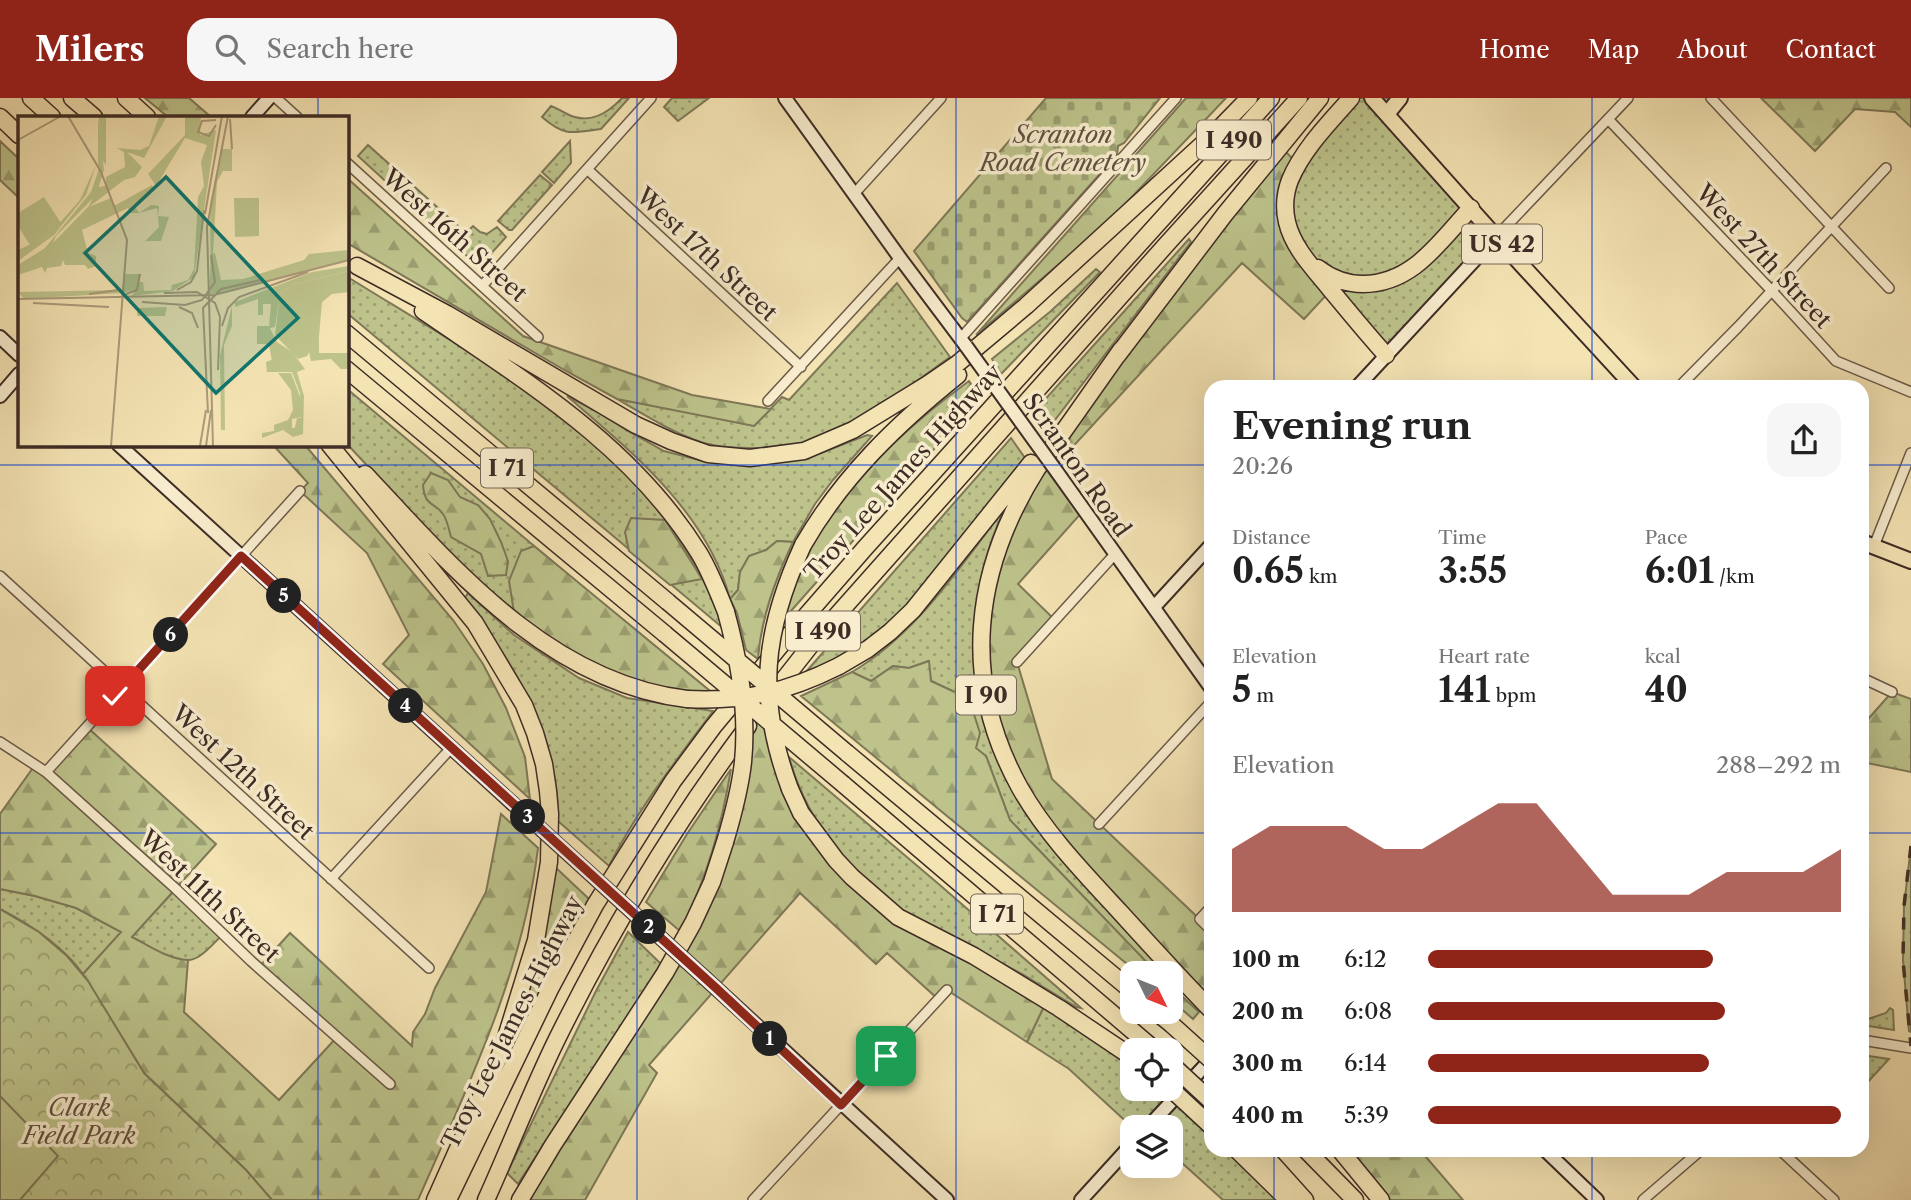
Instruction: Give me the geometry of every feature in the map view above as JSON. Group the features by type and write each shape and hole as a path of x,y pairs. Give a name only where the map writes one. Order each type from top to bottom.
{"highway":[{"path":"32,98 51,116"},
{"path":"72,98 93,116"},
{"path":"126,98 146,116"},
{"path":"1120,1049 974,956 898,917 836,860 802,813 790,789 777,750 770,716 769,653 773,626 790,573 803,545 833,498 887,436 915,410 1082,270 1249,98"},
{"name":"Troy Lee James Highway","path":"448,1200 550,989 595,905 673,781 713,727 873,538 1271,98"},
{"name":"Troy Lee James Highway","path":"486,1200 556,1041 601,956 673,834 735,743 814,641 1299,98"},
{"name":"I 90","path":"1204,1003 1080,869 1055,839 1012,773 999,743 988,704 982,665 981,634 985,597 1004,530 1024,489 1121,350 1320,98"},
{"path":"1351,98 1298,164 1286,195 1287,222 1303,256 1385,355"},
{"path":"0,117 18,134"},
{"path":"352,263 477,331 636,425 671,441 708,454 750,458 778,455 804,451 852,430 928,384 957,363 1044,290 1218,130"},
{"path":"1303,256 1339,280 1356,284 1391,281 1408,273 1423,260 1471,208"},
{"path":"352,263 522,378 580,421 615,453 651,489 700,554 726,612 734,640 744,728 741,772 735,806 712,882 665,973 520,1200"},
{"name":"I 71","path":"348,335 1120,981"},
{"path":"339,446 461,574 534,637 570,661 607,678 652,693 687,699 733,700 761,696 817,677 868,649 890,632 913,610 1121,350"},
{"name":"I 71","path":"348,371 844,784 1140,1038"},
{"path":"331,446 475,623 524,705 544,764 548,791 549,862 542,914 533,949 502,1050 435,1200"},
{"path":"1171,1024 1204,1053"},
{"path":"1183,1075 1204,1095"},
{"path":"1183,1100 1204,1120"},
{"path":"1244,1157 1288,1200"},
{"path":"1266,1157 1305,1200"},
{"path":"1313,1157 1355,1200"},
{"path":"1346,1157 1381,1200"}],"main road":[{"name":"US 42","path":"1373,98 1628,380"},
{"path":"1387,114 1400,98"},
{"path":"1869,544 1911,561"}],"street":[{"path":"254,116 269,98"},
{"path":"276,98 296,116"},
{"path":"482,286 651,98"},
{"name":"Scranton Road","path":"785,98 964,342 1204,678"},
{"path":"854,194 940,98"},
{"path":"964,342 1176,98"},
{"path":"1363,380 1628,98"},
{"path":"1711,98 1889,288"},
{"name":"West 27th Street","path":"1608,118 1836,361 1911,392"},
{"name":"West 16th Street","path":"348,164 538,337"},
{"path":"1686,380 1886,168"},
{"name":"West 17th Street","path":"587,169 801,367"},
{"path":"768,401 900,258"},
{"path":"0,337 18,354"},
{"path":"0,396 18,375"},
{"path":"120,446 947,1200"},
{"path":"1869,542 1911,453"},
{"path":"46,772 300,491"},
{"path":"1154,607 1204,553"},
{"path":"1017,662 1115,554"},
{"name":"West 12th Street","path":"0,576 429,968"},
{"path":"1869,681 1892,692"},
{"path":"1099,824 1204,710"},
{"name":"West 11th Street","path":"0,742 46,772 167,880 251,961 390,1084"},
{"path":"331,879 452,747"},
{"path":"753,1200 947,990"},
{"path":"1869,1041 1911,1048"},
{"path":"1159,1115 1204,1067"},
{"path":"1081,1200 1120,1157"},
{"path":"1552,1157 1598,1200"},
{"path":"1643,1200 1693,1157"},
{"path":"1788,1157 1834,1200"}],"green space":[{"path":"145,98 189,98 210,116 167,116"},
{"path":"622,98 629,98 601,129 563,131 542,117 551,106 575,117 590,118 604,113"},
{"path":"672,98 709,98 678,121 664,107"},
{"name":"Scranton Road Cemetery","path":"1046,98 1160,98 1124,143 1118,146 1117,155 967,322 914,251"},
{"path":"1186,98 1226,98 1107,223 976,335"},
{"path":"1351,98 1400,98 1387,114 1496,237 1386,355 1303,256 1286,195"},
{"path":"1761,98 1911,98 1911,127 1895,112 1855,109 1815,151"},
{"path":"0,141 18,158 18,197 0,180"},
{"path":"570,141 571,163 554,183 542,172"},
{"path":"368,145 466,233 473,226 487,234 497,227 506,237 479,267 358,156"},
{"path":"1280,146 1298,164 1287,222 1331,290 1304,319 1242,263 1054,467 1084,510 1018,584 1055,620 1017,662 1052,779 1204,923 1204,1002 1183,980 1183,961 1165,961 1080,869 999,743 983,616 1024,490"},
{"path":"540,175 552,185 512,230 509,230 498,221"},
{"path":"348,179 523,336 692,395 771,409 754,426 617,399 348,244"},
{"path":"1189,239 1191,242 1045,433 1032,414"},
{"path":"1096,269 1100,272 1001,374 992,359 1051,311"},
{"path":"348,277 513,381 567,421 617,465 661,513 697,567 723,628 348,314"},
{"path":"897,283 950,357 880,406 823,436 803,443 777,447 717,446 677,432 617,399 754,426 782,397 789,400"},
{"path":"969,381 980,397 783,620 804,559 838,504 890,447 928,412"},
{"path":"348,390 710,691 544,636 492,595 348,445"},
{"path":"567,396 664,451 703,461 794,460 821,453 867,435 872,436 815,504 793,542 777,541 766,550 749,556 740,572 738,590 730,599 704,538 685,511 641,462"},
{"path":"1011,438 1025,458 905,608 873,636 843,656 805,673"},
{"path":"274,446 306,446 453,620 483,664 506,708 525,757 530,799 383,664 409,635 367,553 300,491 308,483"},
{"path":"431,473 448,480 460,497 478,505 490,519 508,561 506,575 488,576 481,554 451,537 444,516 428,501 424,492 423,485"},
{"path":"1004,510 984,567 974,627 976,680 987,729 1006,775 1032,818 1095,898 1154,961 1145,961 1010,820 986,756 975,748 959,694 931,681 928,661 909,668 893,666 871,681 852,672 897,639 953,576"},
{"path":"631,518 665,520 702,579 670,585 629,551 625,532"},
{"path":"777,541 793,542 770,599 758,659 746,650 737,613 730,599 738,590 740,572 749,556 766,550"},
{"path":"534,546 710,691 683,693 660,690 615,675 571,652 514,612 509,581 521,551"},
{"path":"468,593 514,635 579,678 627,698 713,711 644,806 609,866 558,821 557,796 544,737 523,688 495,641 464,599"},
{"path":"929,661 931,681 970,702 980,733 976,748 986,756 1010,820 1145,961 1123,961 801,696 852,672 871,681 893,666 909,668"},
{"path":"1892,692 1911,699 1911,772 1869,763 1869,718"},
{"path":"760,711 801,813 898,917 1047,1000 1027,1042 947,990 938,999 887,953 876,964 800,893 649,1065 657,1073 585,1200 520,1200 712,882 744,732"},
{"path":"87,727 216,844 132,937 166,955 188,960 184,1012 279,1100 337,1037 258,968 290,933 412,1046 413,1032 425,1014 435,988 486,892 501,814 538,848 531,894 507,984 474,1071 418,1200 272,1200 246,1170 144,1073 83,974 121,932 76,908 0,889 0,814 35,765 46,771"},
{"path":"789,757 1081,1008 908,914 868,883 834,846 820,826 807,804"},
{"path":"731,769 712,852 681,932 646,902"},
{"path":"1911,846 1911,1032 1903,960 1904,906"},
{"path":"554,866 589,899 523,1028 519,1024 541,952"},
{"path":"0,889 77,908 122,932 83,974 66,954 45,937 0,909"},
{"path":"176,889 223,934 205,952 190,960 173,959 131,937"},
{"name":"Clark Field Park","path":"0,909 39,932 67,956 88,981 144,1073 246,1170 272,1200 0,1200"},
{"path":"628,932 661,964 518,1184 507,1173 596,991"},
{"path":"1183,997 1199,1012 1193,1019 1183,1010"},
{"path":"1047,1000 1120,1049 1120,1101 1183,1101 1204,1120 1204,1157 1244,1157 1288,1200 1223,1200 1183,1164 1183,1115 1120,1116 1069,1069 1027,1042"},
{"path":"1890,1008 1893,1010 1894,1030 1869,1026 1869,1019 1886,1013"},
{"path":"1869,1056 1889,1059 1869,1081"},
{"path":"0,1096 58,1156 20,1200 0,1200"},
{"path":"1346,1157 1426,1157 1463,1200 1381,1200"}],"railway":[{"path":"1911,846 1904,906 1903,960 1911,1046"}],"route":[{"path":"115,696 241,556 841,1105 886,1056"}]}
